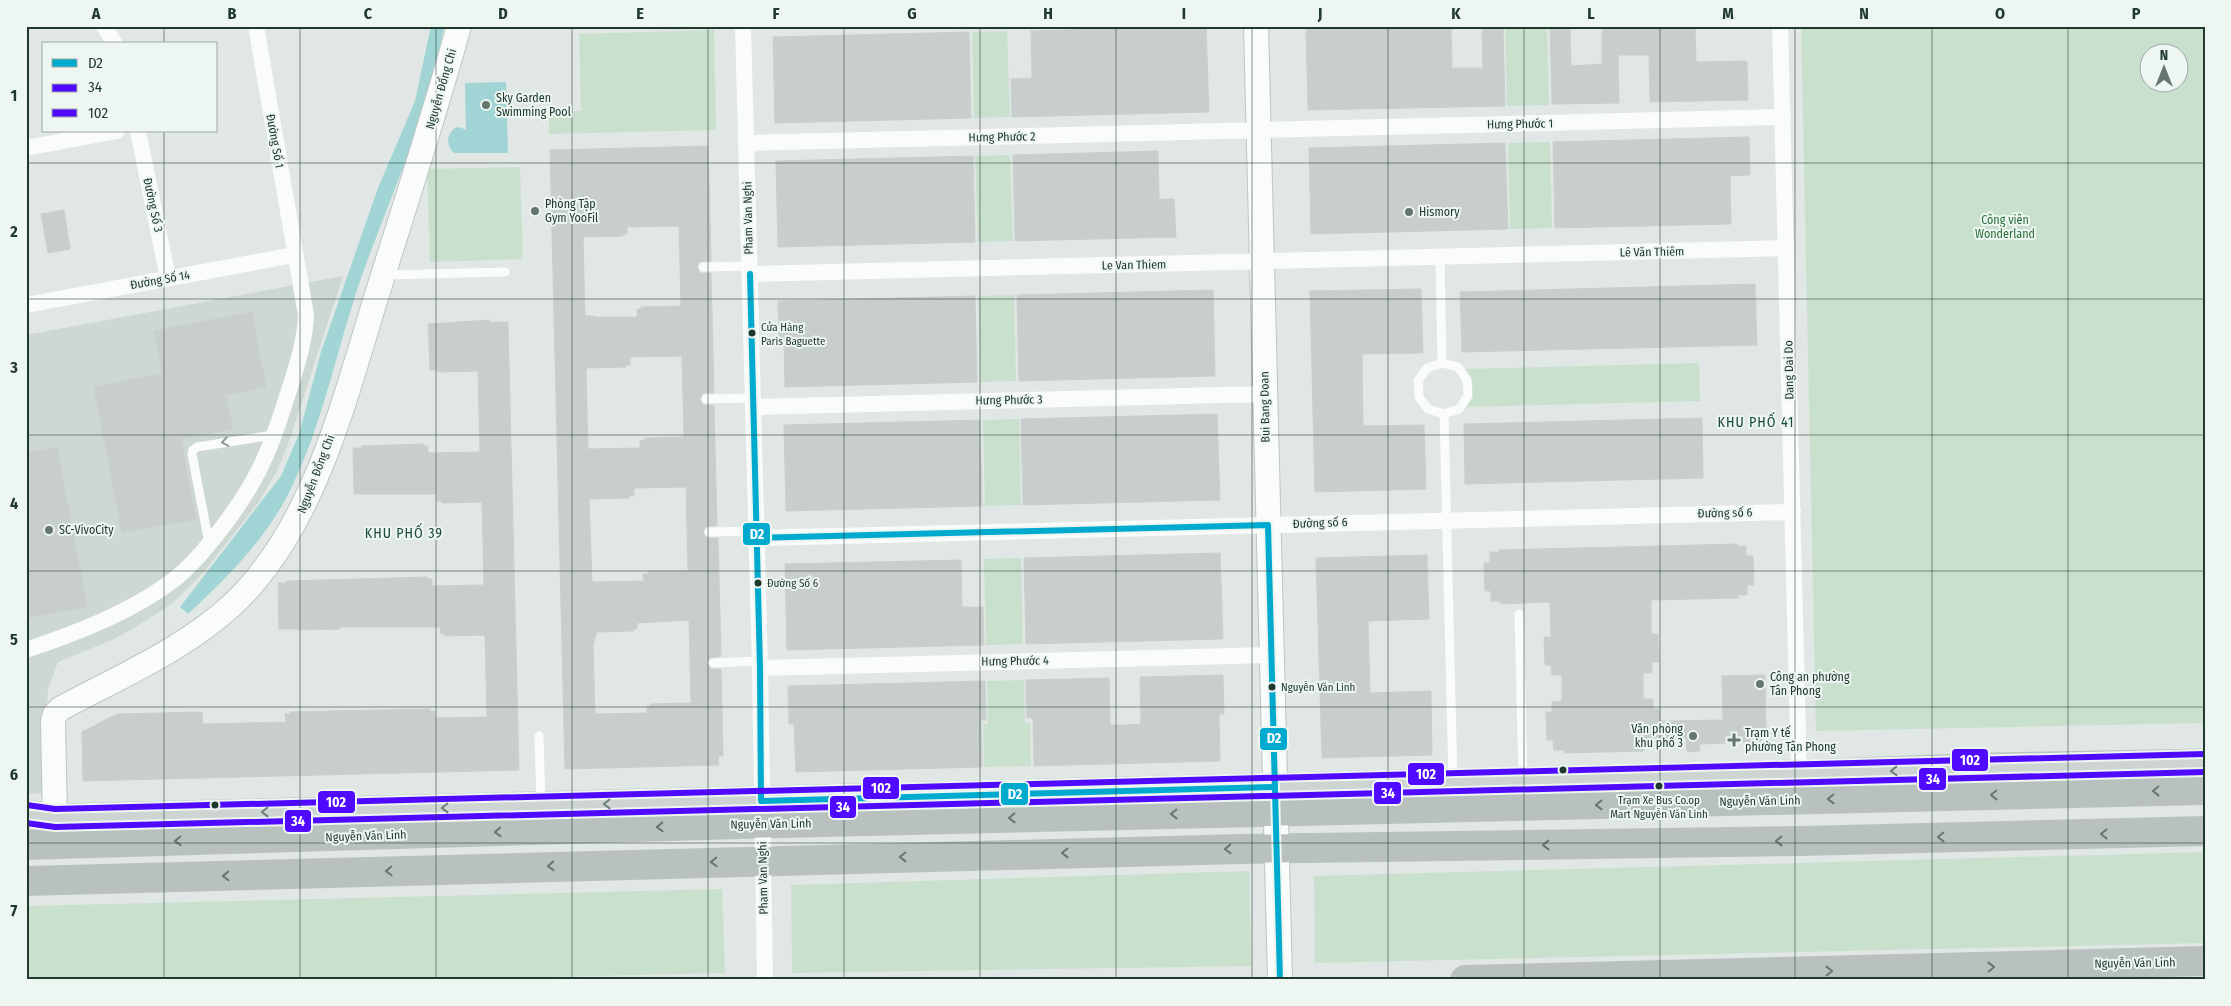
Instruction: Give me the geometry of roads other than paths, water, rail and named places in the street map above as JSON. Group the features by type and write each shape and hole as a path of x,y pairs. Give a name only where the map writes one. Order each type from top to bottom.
{"highway":[{"name":"Nguyễn Văn Linh","path":"26,845 60,845 761,812 1275,800 1533,789 1800,787 2205,790"},
{"path":"26,881 1277,849 1802,841 2205,831"},
{"name":"Nguyễn Văn Linh","path":"1465,980 2205,962"}],"main road":[{"name":"Nguyễn Văn Linh","path":"1800,787 1994,767 2205,763"},
{"name":"Nguyễn Văn Linh","path":"1275,800 1453,783 1533,789"},
{"name":"Nguyễn Văn Linh","path":"26,814 55,818 541,806 761,812"},
{"path":"55,818 60,845"}],"street":[{"path":"104,26 114,42"},
{"name":"Đường Số 1","path":"26,650 71,635 106,619 158,590 176,577 209,543 245,493 259,470 274,435 294,376 305,329 306,315 294,255 256,26"},
{"name":"Nguyễn Đổng Chi","path":"55,818 53,721 55,714 60,709 197,635 232,605 268,564 298,518 324,459 434,117 459,26"},
{"name":"Pham Van Nghi","path":"744,26 760,665 765,980"},
{"name":"Bui Bang Doan","path":"1256,26 1280,980"},
{"name":"Dang Dai Do","path":"1780,26 1800,787"},
{"name":"Hưng Phước 1","path":"1258,130 1783,117"},
{"name":"Hưng Phước 2","path":"746,143 1258,130"},
{"path":"26,148 112,132"},
{"name":"Đường Số 3","path":"138,132 168,278"},
{"name":"Lê Văn Thiêm","path":"1440,257 1786,248"},
{"name":"Đường Số 14","path":"26,305 294,255"},
{"name":"Le Van Thiem","path":"750,270 1261,262 1440,257"},
{"name":"Hưng Phước 3","path":"753,402 1264,394"},
{"name":"Đường số 6","path":"756,535 1793,512"},
{"name":"Hưng Phước 4","path":"760,665 1271,655"}],"lane":[{"path":"1440,257 1442,363"},
{"path":"703,267 750,270"},
{"path":"383,275 505,272"},
{"path":"1442,363 1458,367 1467,380 1468,396 1458,409 1444,414 1428,410 1419,397 1418,381 1427,368 1442,363"},
{"path":"706,399 753,402"},
{"path":"1444,414 1453,783"},
{"path":"209,543 192,454 193,450 197,447 274,435"},
{"path":"709,532 756,535"},
{"path":"1519,614 1533,789"},
{"path":"712,663 760,665"},
{"path":"539,736 541,806"}],"water":[{"path":"431,26 444,26 430,88 410,148 365,267 324,403 305,456 285,501 261,537 219,585 188,614 180,607 281,476 299,434 321,352 378,188 415,101"},
{"name":"Sky Garden Swimming Pool","path":"506,82 508,153 454,153 448,143 450,134 455,128 459,127 466,130 465,83"}],"place":[{"name":"Sky Garden Swimming Pool","path":"486,105"},
{"name":"Phòng Tập Gym YooFil","path":"535,211"},
{"name":"Hismory","path":"1409,212"},
{"name":"Cửa Hàng Paris Baguette","path":"752,333"},
{"name":"SC-VivoCity","path":"49,530"},
{"name":"Đường Số 6","path":"758,583"},
{"name":"Công an phường Tân Phong","path":"1760,684"},
{"name":"Nguyễn Văn Linh","path":"1272,687"},
{"name":"Văn phòng khu phố 3","path":"1693,736"},
{"name":"Trạm Y tế phường Tân Phong","path":"1734,740"},
{"name":"Trạm Xe Bus Co.op Mart Nguyễn Văn Linh","path":"1659,786"}],"district":[{"name":"KHU PHỐ 41","path":"1756,422"},
{"name":"KHU PHỐ 39","path":"404,533"}],"park label":[{"name":"Công viên Wonderland","path":"2005,227"}]}
